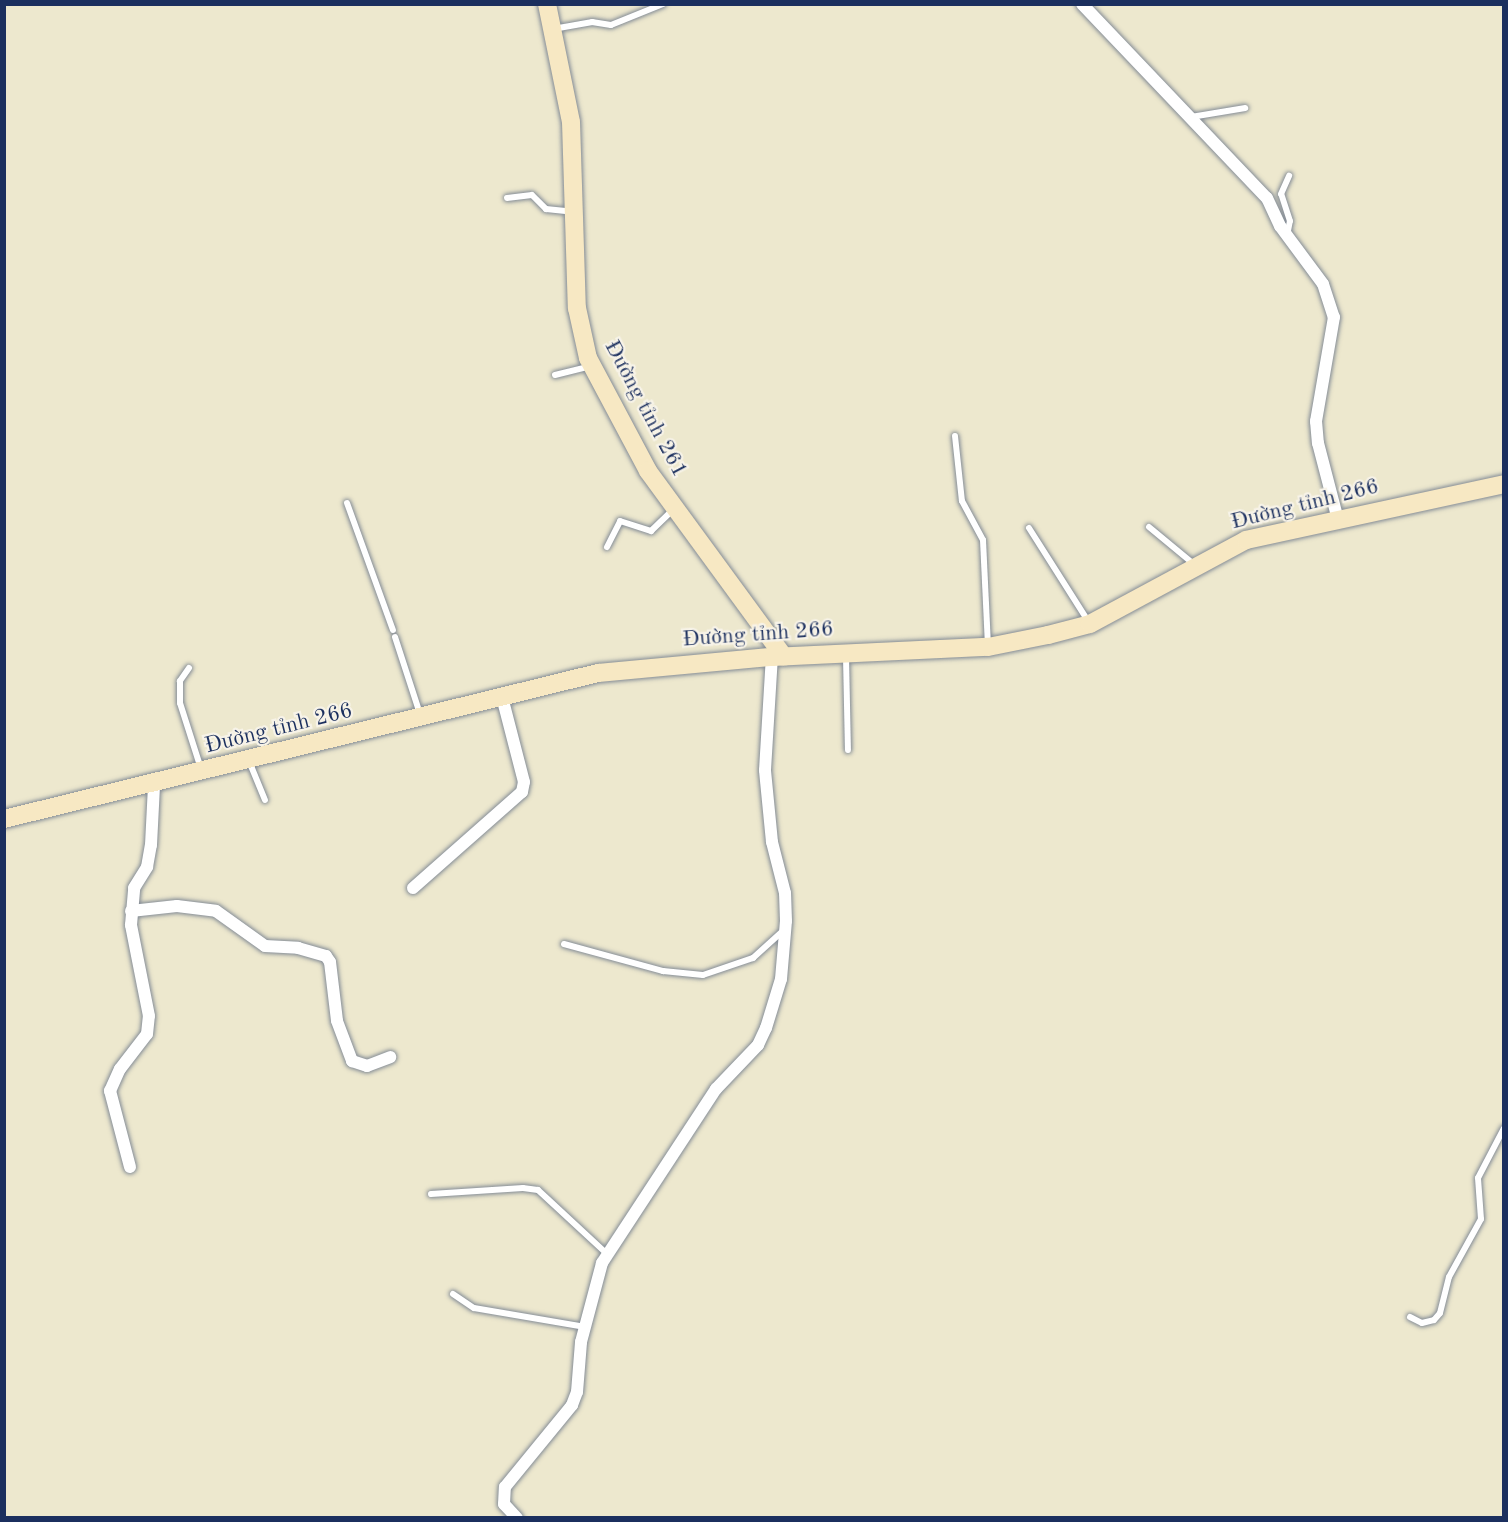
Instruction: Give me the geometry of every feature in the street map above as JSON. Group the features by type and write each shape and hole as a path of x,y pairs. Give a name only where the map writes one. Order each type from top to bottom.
{"main road":[{"name":"Đường tỉnh 261","path":"547,4 571,122 579,325 591,366 648,471 778,657"},
{"name":"Đường tỉnh 266","path":"4,819 154,785 636,667 846,653 988,647 1090,624 1246,540 1503,484"}],"street":[{"path":"1082,4 1267,198 1287,237 1323,284 1334,317 1316,421 1318,443 1338,520"},
{"path":"517,1518 504,1504 505,1487 572,1405 585,1326 599,1268 716,1089 762,1040 781,979 784,893 771,842 765,770 778,657"},
{"path":"414,888 522,792 524,782 502,698"},
{"path":"130,1167 110,1091 120,1069 147,1034 148,1016 136,967 131,911 134,888 147,867 151,845 154,785"},
{"path":"131,911 177,906 216,911 266,946 298,948 326,956 330,962 337,1021 352,1061 368,1066 390,1057"}],"lane":[{"path":"552,30 592,22 611,25 663,4"},
{"path":"1191,117 1245,108"},
{"path":"1287,237 1290,221 1281,194 1289,176"},
{"path":"507,198 532,195 546,209 573,212"},
{"path":"555,375 591,366"},
{"path":"955,436 962,501 983,540 988,647"},
{"path":"347,503 422,718"},
{"path":"607,547 620,521 651,531 675,509"},
{"path":"1149,527 1196,565"},
{"path":"1029,528 1090,624"},
{"path":"846,653 848,750"},
{"path":"189,668 180,681 180,703 202,772"},
{"path":"249,761 265,800"},
{"path":"564,944 663,971 703,975 753,958 784,930"},
{"path":"1410,1317 1422,1323 1434,1320 1440,1313 1449,1277 1481,1219 1478,1178 1503,1128"},
{"path":"432,1194 524,1188 538,1190 607,1254"},
{"path":"453,1294 474,1308 585,1326"}]}
